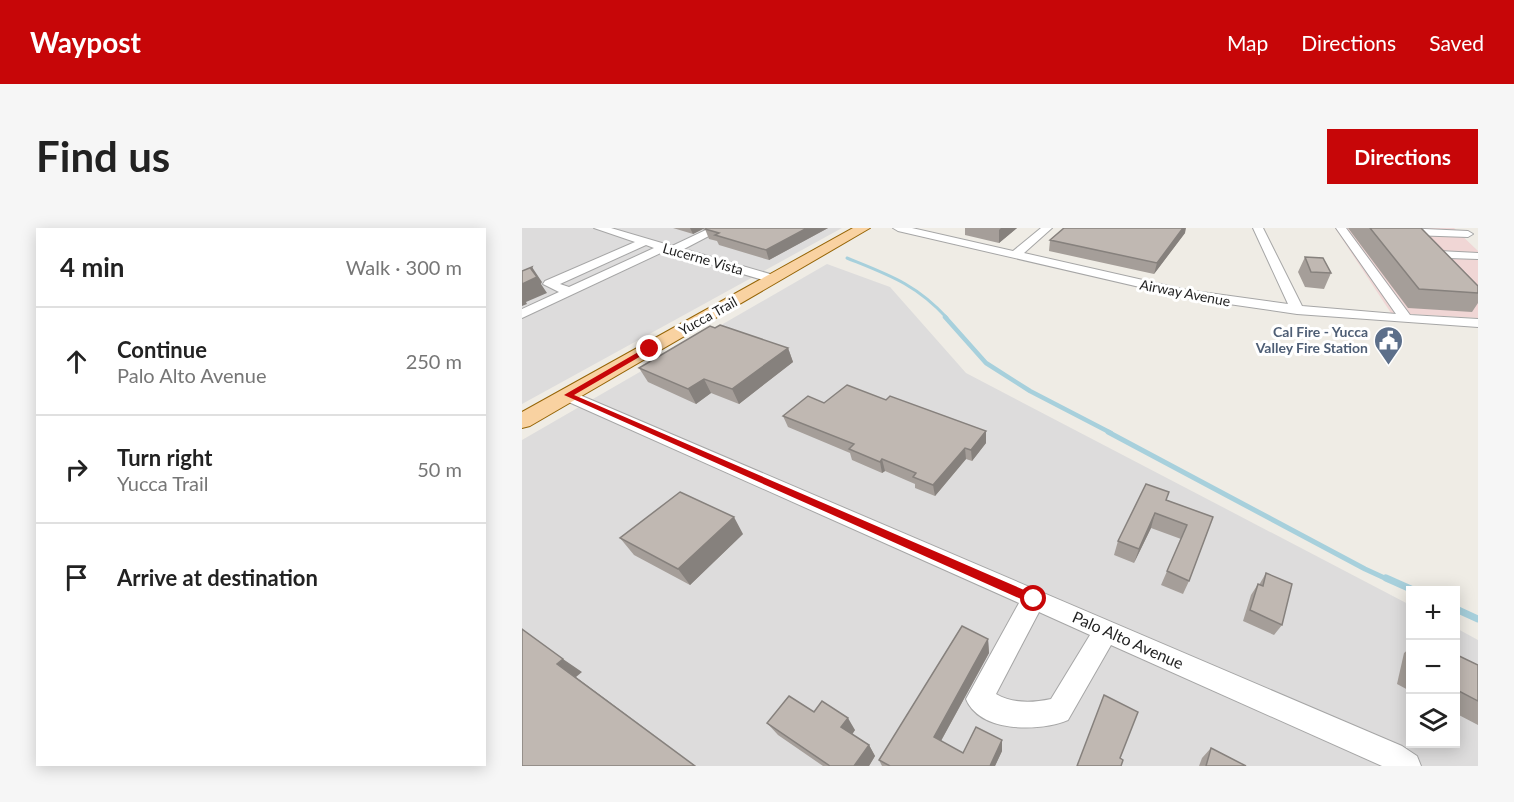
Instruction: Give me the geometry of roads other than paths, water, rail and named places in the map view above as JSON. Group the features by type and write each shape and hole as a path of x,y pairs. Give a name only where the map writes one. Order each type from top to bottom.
{"main road":[{"name":"Yucca Trail","path":"522,421 863,228"}],"street":[{"name":"Lucerne Vista","path":"600,228 773,279"},
{"path":"522,314 719,228"},
{"name":"Airway Avenue","path":"898,228 1187,294 1297,310 1478,323"},
{"path":"1015,255 1047,228"},
{"path":"1258,228 1297,310"},
{"path":"1341,228 1406,318"},
{"path":"1408,228 1411,232 1464,231 1478,244"},
{"path":"570,292 549,284 645,242"},
{"path":"1476,258 1439,254 1478,294"},
{"name":"Palo Alto Avenue","path":"568,395 1399,761"},
{"path":"1034,599 979,699 995,709 1023,717 1059,711 1106,631"}],"waterway":[{"path":"847,258 889,275 913,289 936,306 947,318"},
{"path":"945,317 986,363 1030,391 1111,433"},
{"path":"1108,432 1389,580"},
{"path":"1386,578 1406,587"},
{"path":"1460,611 1478,619"}],"place":[{"name":"Cal Fire - Yucca Valley Fire Station","path":"1389,366"}]}
